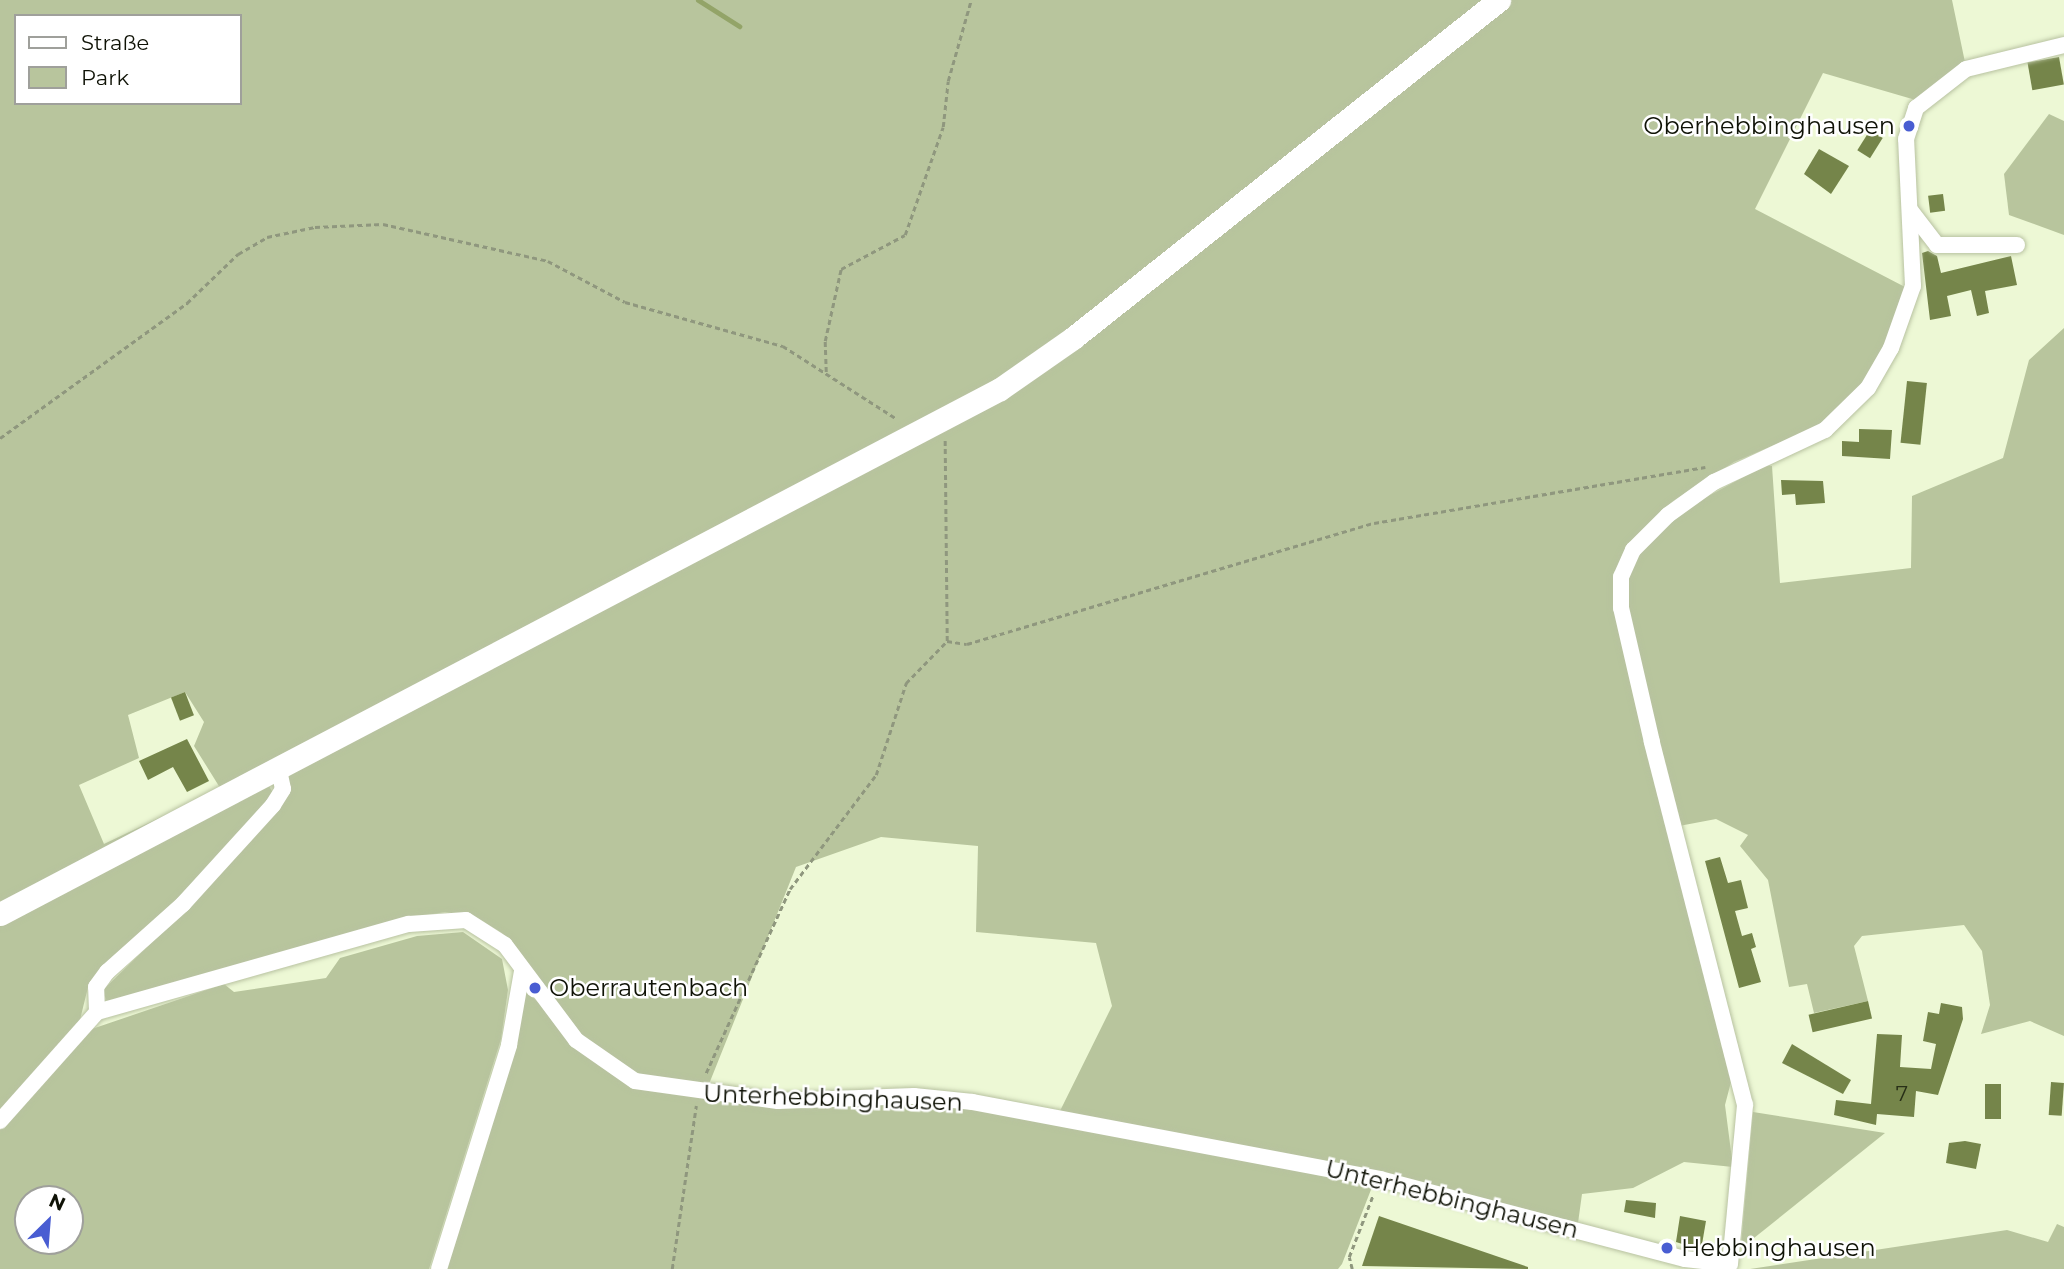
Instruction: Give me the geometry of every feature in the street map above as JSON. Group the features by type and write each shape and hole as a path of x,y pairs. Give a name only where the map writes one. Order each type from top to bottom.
{"main road":[{"path":"0,914 944,421 1058,351 1499,0"}],"street":[{"path":"2017,245 1937,244 1910,209 1906,139 1916,108 1966,69 2064,45"},
{"name":"Unterhebbinghausen","path":"522,971 576,1040 614,1069 635,1081 698,1094 973,1102 1380,1179 1685,1259 1730,1264 1744,1157 1743,1091 1649,729 1621,608 1621,577 1647,533 1693,496 1784,454 1853,409 1908,309 1913,286 1910,209"},
{"path":"97,1012 96,987 107,972 183,904 273,805 283,789 279,769"},
{"path":"0,1121 97,1012 398,927 450,918 496,936 522,971 509,1045 439,1269"}],"path":[{"path":"826,372 825,341 841,269 905,236 943,127 947,80 971,0"},
{"path":"0,438 187,303 238,254 267,237 315,227 383,224 548,261 625,302 783,346 887,412"},
{"path":"672,1269 698,1094 790,889 876,775 906,683 947,641 944,421"},
{"path":"947,641 967,644 1374,523 1707,467"},
{"path":"1352,1269 1349,1257 1380,1179"}],"green space":[{"path":"0,0 1952,0 1966,67 1919,101 1823,73 1755,209 1905,287 1893,332 1863,385 1821,425 1734,462 1673,501 1621,557 1652,765 1732,1078 1725,1105 1733,1167 1684,1162 1633,1188 1582,1194 1578,1223 1151,1128 1374,1182 1342,1264 1338,1269 443,1269 525,991 593,1049 502,933 476,917 445,912 391,921 108,1003 102,991 187,908 287,775 699,560 222,791 194,746 204,722 185,692 128,715 139,758 79,785 104,844 176,810 0,905","holes":["881,837 978,846 976,932 1096,943 1112,1006 1058,1115 909,1091 780,1097 709,1084 796,867"]},
{"path":"2049,114 2064,121 2064,235 2009,215 2004,174"},
{"path":"2064,328 2064,1036 2030,1021 1981,1034 1990,1005 1982,951 1964,925 1862,936 1854,946 1868,1001 1814,1013 1807,984 1789,987 1768,880 1740,846 1748,835 1716,819 1679,826 1624,588 1632,563 1675,514 1766,465 1772,466 1780,583 1911,568 1912,496 2003,458 2029,360"},
{"path":"268,784 273,793 219,860 89,983 80,1020 0,1116 0,922"},
{"path":"463,932 502,959 508,990 501,1039 429,1269 0,1269 0,1127 86,1031 224,984 234,992 326,978 340,958 417,936"},
{"path":"1753,1112 1885,1133 1744,1246 1741,1245"},
{"path":"2057,1224 2064,1227 2064,1269 1750,1269 2007,1230 2048,1242"}],"building":[{"path":"2059,57 2064,85 2032,90 2027,63"},
{"path":"1870,130 1883,138 1870,158 1857,150"},
{"path":"1819,149 1849,166 1831,194 1804,174"},
{"path":"1943,194 1945,211 1930,213 1928,196"},
{"path":"1928,251 1937,256 1941,273 2011,256 2017,285 1985,291 1989,313 1977,316 1971,290 1947,296 1951,316 1930,320 1922,253"},
{"path":"1907,381 1927,383 1920,445 1901,443"},
{"path":"1859,429 1892,430 1890,459 1842,456 1842,441 1859,442"},
{"path":"1781,480 1823,481 1825,503 1796,505 1795,494 1782,495"},
{"path":"185,692 194,715 180,721 171,697"},
{"path":"187,739 209,781 187,792 173,767 148,780 139,761"},
{"path":"1720,857 1728,883 1741,880 1748,908 1735,911 1742,936 1752,933 1756,947 1751,949 1761,982 1739,988 1705,861"},
{"path":"1868,1001 1872,1019 1813,1032 1809,1015"},
{"path":"1941,1003 1962,1007 1963,1019 1938,1095 1916,1091 1914,1117 1877,1114 1876,1125 1834,1115 1836,1100 1871,1104 1877,1034 1902,1035 1900,1067 1931,1069 1936,1044 1923,1041 1928,1012 1939,1014"},
{"path":"1792,1044 1851,1080 1843,1094 1782,1063"},
{"path":"2051,1082 2064,1083 2062,1116 2049,1115"},
{"path":"1985,1084 2001,1084 2001,1119 1985,1119"},
{"path":"1965,1141 1981,1144 1976,1169 1946,1163 1949,1143"},
{"path":"1626,1200 1656,1203 1655,1218 1624,1212"},
{"path":"1379,1216 1528,1267 1528,1269 1362,1266"},
{"path":"1680,1216 1706,1221 1701,1250 1676,1242"}],"waterway":[{"path":"698,0 739,26"}],"place":[{"name":"Oberhebbinghausen","path":"1909,126"},
{"name":"Oberrautenbach","path":"535,988"},
{"name":"Hebbinghausen","path":"1667,1248"}]}
